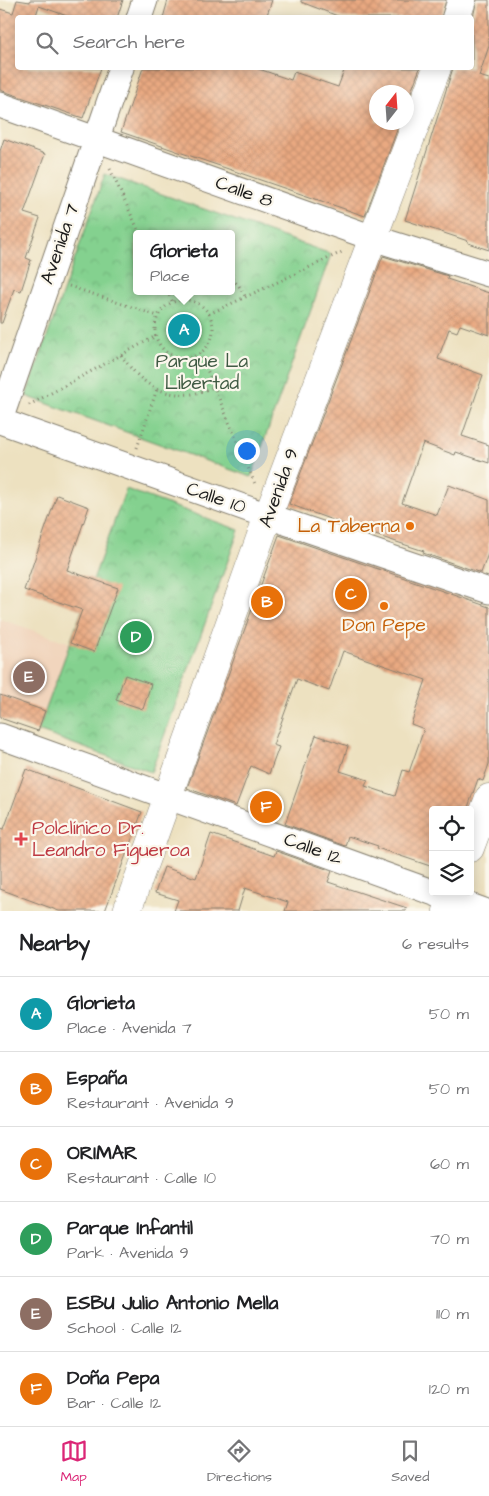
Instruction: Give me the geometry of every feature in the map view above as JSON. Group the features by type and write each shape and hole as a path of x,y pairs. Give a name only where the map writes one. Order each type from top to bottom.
{"main road":[{"path":"457,15 462,0"},
{"name":"Avenida 9","path":"127,911 268,516 436,70"},
{"path":"474,837 489,798"}],"street":[{"path":"140,15 145,0"},
{"name":"Avenida 7","path":"0,421 95,138 120,70"},
{"name":"Calle 8","path":"0,105 373,238 489,274"},
{"name":"Calle 10","path":"0,421 268,516 489,591"},
{"name":"Calle 12","path":"0,736 450,901 484,911"}],"path":[{"path":"95,138 138,230"},
{"path":"209,314 373,238"},
{"path":"48,279 158,316"},
{"path":"235,282 245,296"},
{"path":"169,295 173,303"},
{"path":"180,300 189,300 203,308 209,314 213,331 206,347 192,357 183,358 174,356 166,351 156,336 155,326 158,316 166,306 180,300"},
{"path":"26,407 156,336"},
{"path":"200,353 268,516"},
{"path":"121,355 133,373 157,389 171,393 192,394 214,387"},
{"path":"130,468 157,389"}],"shaded area":[{"path":"0,619 70,643 38,731 0,718"}],"green space":[{"name":"Parque La Libertad","path":"105,174 331,254 251,477 26,396"},
{"path":"126,489 239,530 151,772 38,731"}],"building":[{"path":"17,0 30,2 30,0 123,0 118,15 64,15 39,6 36,15 15,15 15,70 100,70 83,118 0,90 0,9 13,13"},
{"path":"168,0 272,0 267,15 164,15"},
{"path":"301,0 446,0 442,15 335,15 301,2"},
{"path":"477,0 489,0 489,46 479,76 489,79 489,250 405,220 452,70 474,70 473,15"},
{"path":"142,70 262,70 291,80 294,72 338,87 344,70 419,70 414,85 369,85 369,130 397,130 365,216 121,132"},
{"path":"4,139 45,154 24,213 40,218 26,258 31,260 21,291 14,289 2,323 0,323 0,151"},
{"path":"383,256 448,276 447,279 489,293 489,335 460,325 457,332 449,329 438,359 483,375 462,436 489,445 489,463 456,452 455,455 423,443 402,503 437,515 449,485 489,500 489,551 481,573 289,504"},
{"path":"184,316 193,320 197,329 193,338 184,342 175,338 171,329 175,320"},
{"path":"57,495 89,507 67,570 118,588 94,652 70,643 82,610 24,590"},
{"path":"279,535 489,607 489,764 483,781 478,779 468,806 429,806 429,866 348,836 345,846 285,824 316,735 348,746 340,771 368,780 365,786 395,796 403,770 409,772 424,729 411,724 426,680 343,651 329,691 297,679 273,745 279,747 269,774 251,766 236,806 187,788"},
{"path":"125,675 151,684 143,709 116,700"},
{"path":"0,695 45,711 38,731 0,718"},
{"path":"26,769 142,812 105,911 59,911 0,889 0,828 4,829"},
{"path":"211,834 274,856 276,851 332,871 328,882 407,908 406,911 285,911 288,902 245,888 238,911 174,911 178,900 155,893 164,867 196,878"}],"place":[{"name":"Glorieta","path":"184,330"},
{"name":"La Taberna","path":"410,526"},
{"name":"ORIMAR","path":"351,594"},
{"name":"España","path":"267,602"},
{"name":"Don Pepe","path":"384,606"},
{"name":"Parque Infantil","path":"136,637"},
{"name":"ESBU Julio Antonio Mella","path":"29,677"},
{"name":"Doña Pepa","path":"266,807"},
{"name":"Polclínico Dr. Leandro Figueroa","path":"21,839"}]}
